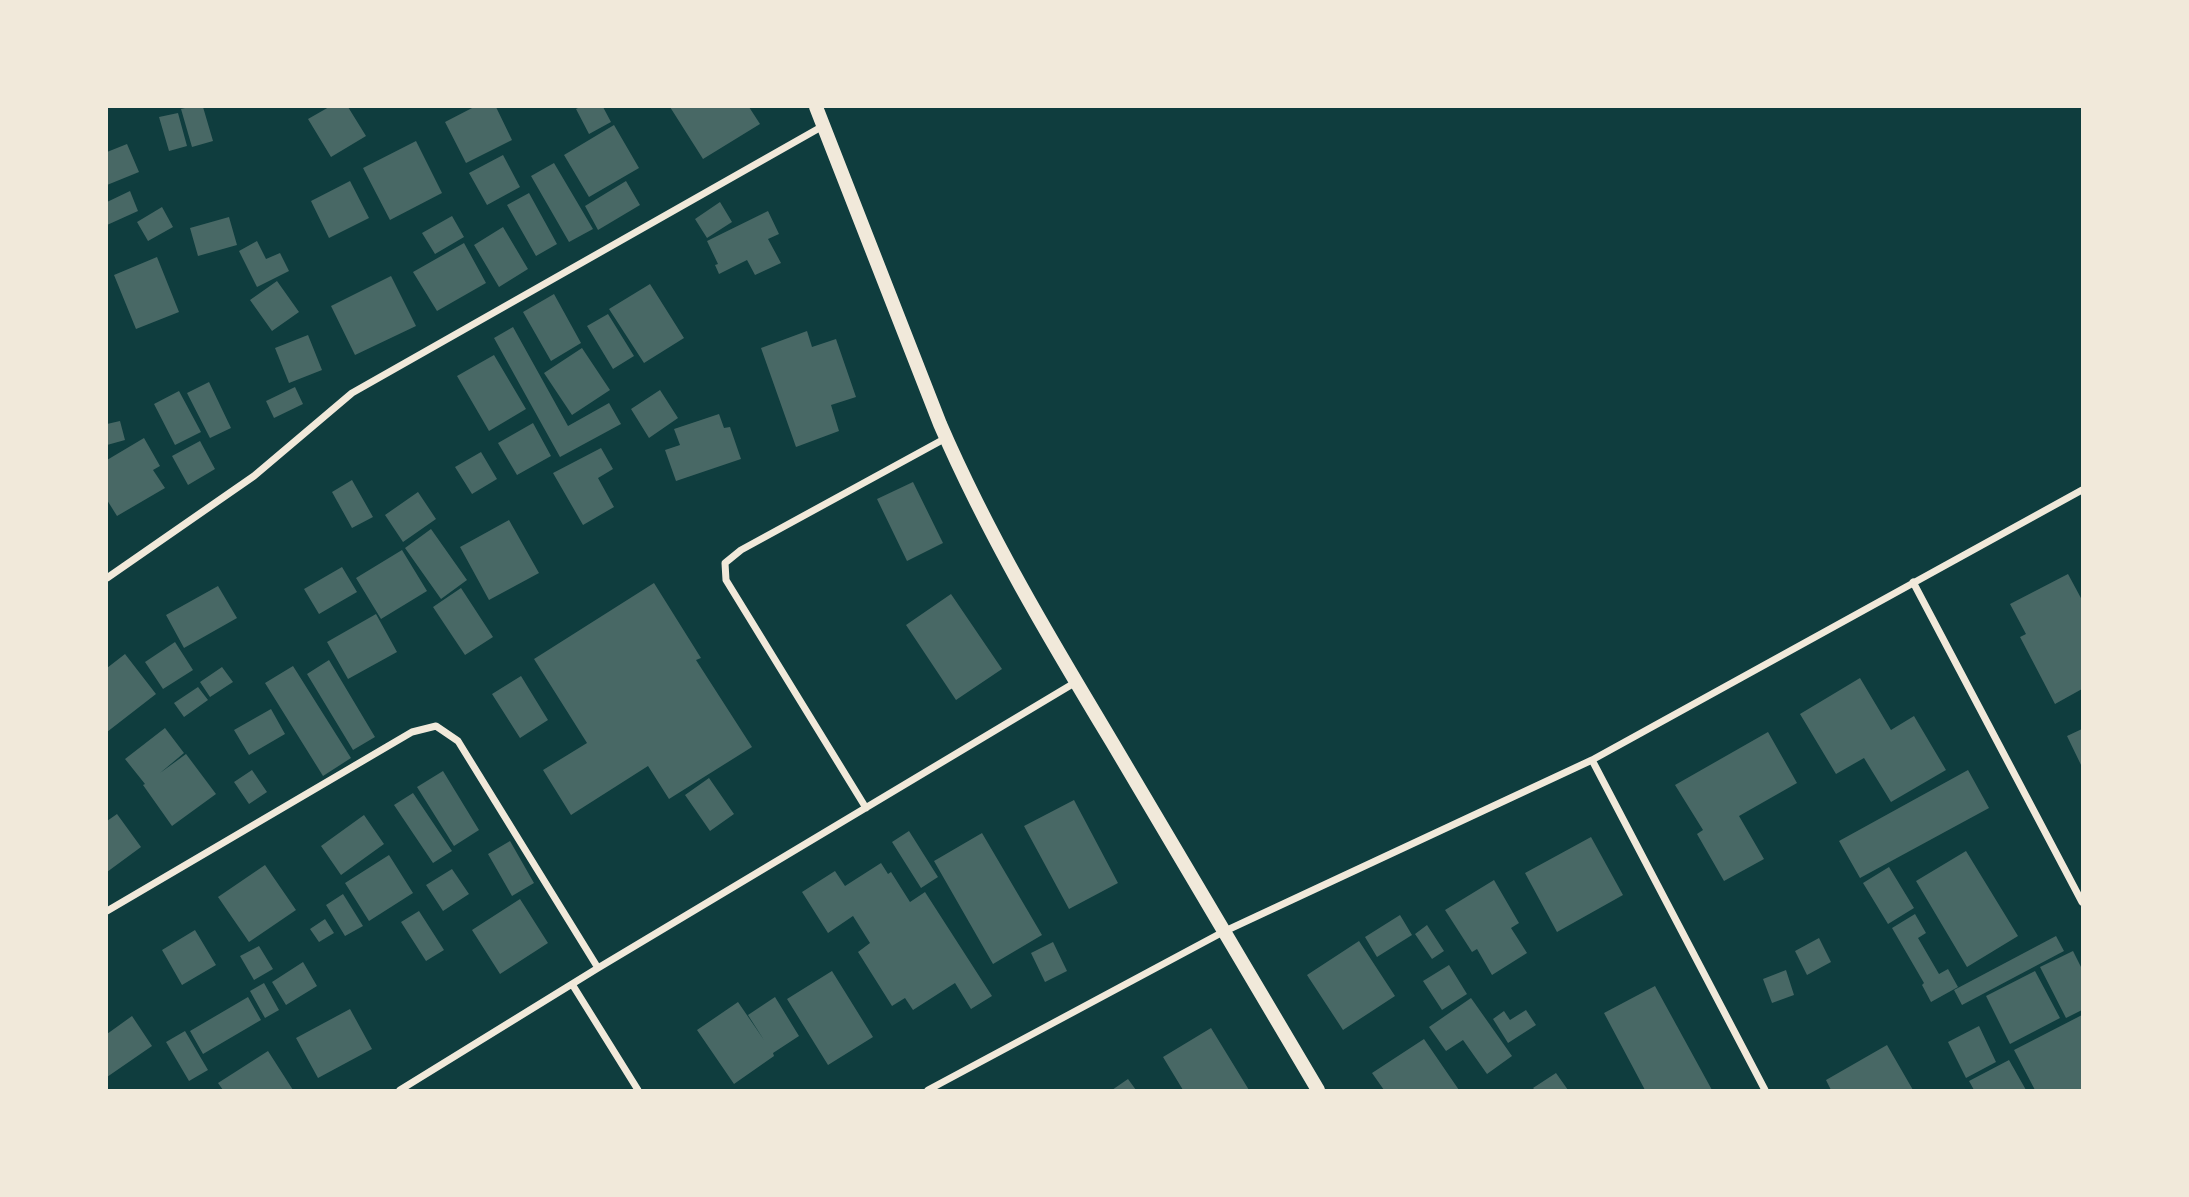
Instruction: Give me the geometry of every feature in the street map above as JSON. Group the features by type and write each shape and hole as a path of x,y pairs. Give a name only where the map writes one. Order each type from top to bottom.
{"main road":[{"path":"816,107 946,438 992,533 1076,681 1318,1090"}],"street":[{"path":"107,578 254,476 352,393 823,126"},
{"path":"866,808 726,580 725,563 741,550 946,438"},
{"path":"928,1090 1223,932 1592,760 2082,490"},
{"path":"1913,582 2082,902"},
{"path":"400,1090 1076,681"},
{"path":"107,911 412,732 436,726 458,741 598,968"},
{"path":"1592,760 1765,1090"},
{"path":"572,984 638,1090"}],"building":[{"path":"203,107 213,141 192,147 181,109"},
{"path":"329,107 348,107 366,136 331,157 308,119"},
{"path":"474,107 496,107 512,140 466,163 445,122"},
{"path":"603,107 611,122 589,134 576,109"},
{"path":"670,107 749,107 760,124 703,159"},
{"path":"178,113 187,146 169,151 159,117"},
{"path":"614,125 639,168 589,197 564,155"},
{"path":"416,141 442,193 390,220 363,168"},
{"path":"127,144 139,172 107,185 107,152"},
{"path":"503,155 520,187 487,205 469,173"},
{"path":"554,163 593,229 569,242 531,176"},
{"path":"350,181 369,218 329,238 311,201"},
{"path":"626,181 640,205 598,230 585,206"},
{"path":"130,191 138,211 107,225 107,202"},
{"path":"529,193 557,244 536,256 507,205"},
{"path":"720,202 732,222 707,238 695,219"},
{"path":"162,207 173,227 148,241 137,222"},
{"path":"768,211 779,234 768,239 781,263 755,275 747,260 719,274 715,265 718,264 707,241"},
{"path":"452,216 464,237 435,254 422,233"},
{"path":"229,217 237,245 198,256 190,228"},
{"path":"503,227 528,269 499,287 474,245"},
{"path":"257,241 266,259 280,253 289,271 257,287 239,251"},
{"path":"464,243 486,283 437,311 413,272"},
{"path":"157,257 179,312 136,329 114,275"},
{"path":"391,276 416,326 355,355 331,306"},
{"path":"277,281 299,312 272,331 250,300"},
{"path":"650,284 684,338 644,363 609,309"},
{"path":"554,294 581,343 551,361 523,312"},
{"path":"608,314 634,356 613,369 587,326"},
{"path":"513,327 568,426 609,403 621,424 560,457 494,338"},
{"path":"807,331 812,347 836,339 856,397 831,405 839,431 796,447 761,348"},
{"path":"308,335 322,370 289,383 275,348"},
{"path":"582,348 610,390 572,415 544,373"},
{"path":"494,355 526,409 489,431 457,376"},
{"path":"209,382 231,428 210,438 187,393"},
{"path":"295,387 303,404 274,418 266,401"},
{"path":"660,390 678,418 649,438 631,409"},
{"path":"179,391 201,432 175,445 154,404"},
{"path":"719,414 724,428 730,427 741,459 676,481 665,450 680,445 674,429"},
{"path":"120,421 125,440 107,445 107,424"},
{"path":"533,423 551,456 517,475 498,443"},
{"path":"144,438 160,466 153,470 165,488 117,516 107,500 107,460"},
{"path":"200,441 215,469 188,485 172,456"},
{"path":"601,448 613,469 598,478 614,507 583,525 553,473"},
{"path":"481,452 497,479 472,494 455,467"},
{"path":"352,480 373,517 352,528 332,492"},
{"path":"913,482 943,543 907,561 877,499"},
{"path":"418,492 436,519 403,542 385,515"},
{"path":"509,520 539,573 489,600 460,547"},
{"path":"431,529 467,580 441,599 405,548"},
{"path":"402,550 427,591 381,619 356,578"},
{"path":"342,567 357,592 319,614 304,589"},
{"path":"2068,574 2082,600 2082,689 2055,704 2020,637 2026,634 2010,604"},
{"path":"654,583 701,658 696,660 752,747 669,799 648,766 571,815 543,770 587,743 534,659"},
{"path":"218,586 237,618 184,648 166,615"},
{"path":"461,588 493,637 465,655 433,607"},
{"path":"951,594 1002,669 956,700 906,625"},
{"path":"376,614 397,652 348,679 327,642"},
{"path":"175,642 193,670 163,689 145,662"},
{"path":"125,654 156,694 107,732 107,668"},
{"path":"329,660 375,737 353,750 307,674"},
{"path":"293,666 351,758 323,776 265,683"},
{"path":"222,667 233,682 210,697 200,682"},
{"path":"521,676 548,720 520,738 492,694"},
{"path":"1860,678 1891,730 1914,716 1946,770 1891,802 1864,758 1836,774 1800,714"},
{"path":"198,687 208,700 184,717 174,703"},
{"path":"271,709 285,734 249,755 234,730"},
{"path":"165,728 184,753 160,773 186,754 216,794 172,826 125,759"},
{"path":"2082,729 2082,767 2067,736"},
{"path":"1768,732 1797,783 1739,816 1764,859 1724,881 1697,834 1703,830 1675,785"},
{"path":"252,770 267,792 249,804 234,782"},
{"path":"1968,770 1989,808 1860,878 1839,841"},
{"path":"443,771 479,830 454,846 417,787"},
{"path":"709,778 734,814 710,831 685,795"},
{"path":"413,793 452,851 433,863 394,805"},
{"path":"1074,800 1118,883 1069,909 1024,826"},
{"path":"117,814 141,847 107,872 107,821"},
{"path":"364,815 384,844 341,875 321,846"},
{"path":"909,831 938,877 921,888 892,842"},
{"path":"982,833 1042,935 993,964 934,861"},
{"path":"1591,837 1623,895 1557,932 1525,873"},
{"path":"510,841 534,883 512,896 488,854"},
{"path":"1966,851 2018,936 1967,967 1916,881"},
{"path":"389,855 413,893 369,921 345,883"},
{"path":"881,863 888,874 891,872 910,902 925,892 992,996 971,1009 955,983 913,1010 905,998 892,1006 858,952 870,943 853,916 828,933 802,892 835,871 845,886"},
{"path":"265,865 296,910 249,942 218,897"},
{"path":"1889,867 1914,908 1888,924 1863,883"},
{"path":"452,869 469,894 443,911 426,885"},
{"path":"1494,880 1519,923 1511,928 1527,953 1492,975 1477,949 1472,952 1445,910"},
{"path":"343,894 363,926 345,936 326,905"},
{"path":"520,899 548,943 500,974 472,930"},
{"path":"419,911 444,950 426,961 401,922"},
{"path":"1915,914 1926,933 1918,938 1939,974 1948,969 1958,987 1931,1002 1922,985 1924,983 1892,928"},
{"path":"1400,915 1412,935 1377,957 1365,937"},
{"path":"325,919 334,933 319,942 310,929"},
{"path":"1427,925 1444,951 1432,959 1415,934"},
{"path":"195,930 216,965 182,985 162,950"},
{"path":"2056,936 2064,951 1962,1005 1954,990"},
{"path":"1819,938 1831,962 1807,975 1795,951"},
{"path":"1359,941 1395,996 1343,1030 1307,975"},
{"path":"1053,942 1067,971 1045,982 1031,953"},
{"path":"259,946 273,969 254,980 240,956"},
{"path":"2073,951 2082,969 2082,1010 2066,1018 2040,967"},
{"path":"303,962 317,986 286,1005 272,982"},
{"path":"1449,965 1467,994 1442,1010 1423,981"},
{"path":"1786,970 1794,995 1772,1003 1763,979"},
{"path":"832,971 873,1037 828,1065 787,999"},
{"path":"2035,971 2060,1018 2010,1044 1986,996"},
{"path":"264,983 279,1010 265,1018 250,991"},
{"path":"1655,986 1712,1090 1645,1090 1604,1013"},
{"path":"248,997 261,1020 203,1054 190,1031"},
{"path":"775,997 799,1036 734,1084 697,1030 738,1002 764,1040 748,1015"},
{"path":"1471,998 1512,1056 1487,1074 1463,1040 1446,1051 1429,1027"},
{"path":"350,1009 372,1049 318,1078 296,1038"},
{"path":"1526,1010 1536,1025 1508,1043 1493,1019 1504,1011 1510,1020"},
{"path":"2082,1015 2082,1090 2035,1090 2014,1050"},
{"path":"132,1016 152,1046 107,1077 107,1034"},
{"path":"1979,1026 1996,1062 1966,1078 1948,1042"},
{"path":"1211,1028 1249,1090 1183,1090 1163,1057"},
{"path":"185,1031 208,1070 189,1081 166,1042"},
{"path":"1424,1039 1459,1090 1384,1090 1372,1073"},
{"path":"1887,1045 1913,1090 1831,1090 1826,1080"},
{"path":"268,1051 293,1090 223,1090 218,1083"},
{"path":"2009,1060 2026,1090 1974,1090 1969,1081"},
{"path":"1556,1073 1568,1090 1533,1088"},
{"path":"1128,1079 1136,1090 1112,1090"}]}
